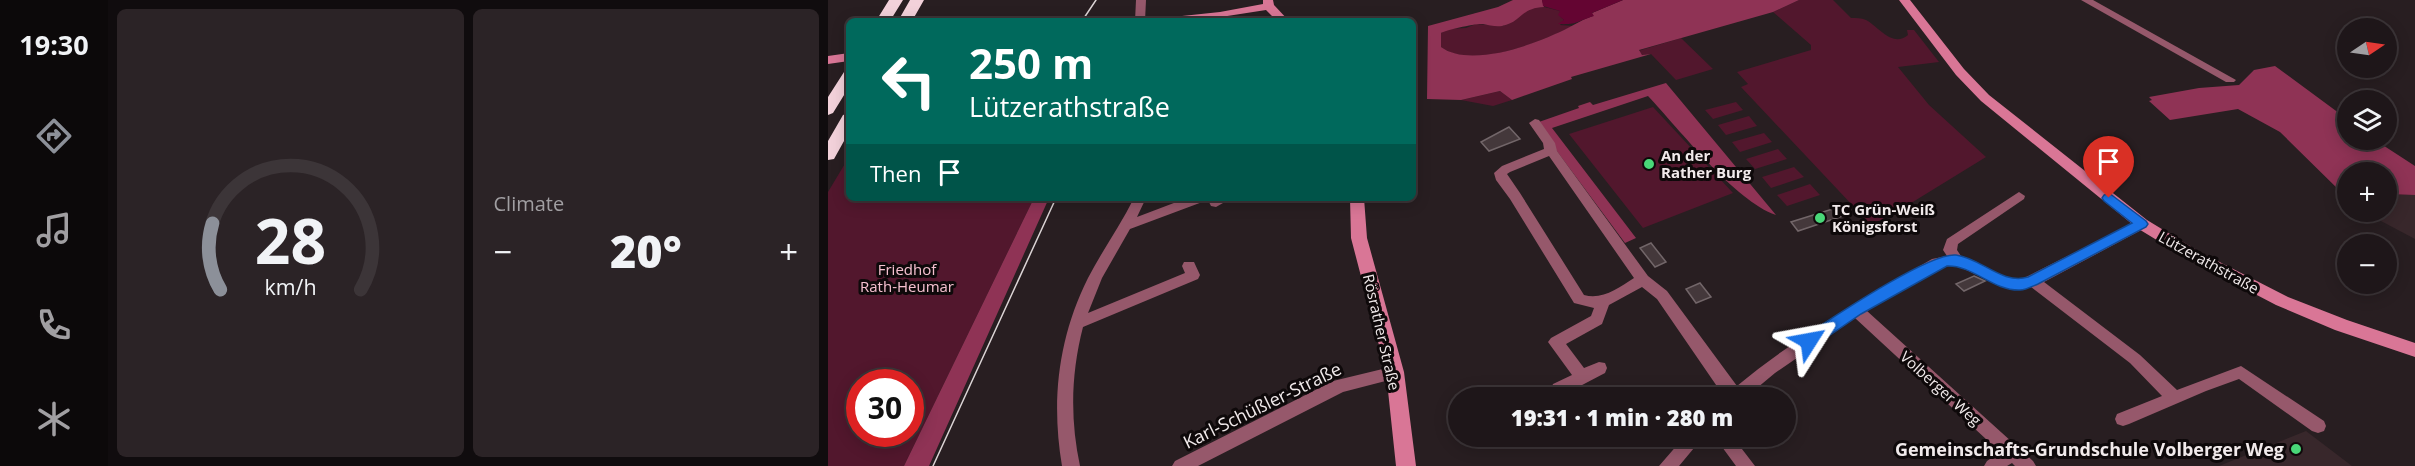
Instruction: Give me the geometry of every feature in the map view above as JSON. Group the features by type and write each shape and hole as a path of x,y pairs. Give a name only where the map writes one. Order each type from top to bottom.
{"highway":[{"path":"885,18 896,0"},
{"path":"907,18 917,0"},
{"path":"828,110 846,80"},
{"path":"828,155 846,123"}],"street":[{"path":"1140,18 1141,0"},
{"name":"Lützerathstraße","path":"1904,0 1960,72 1985,98 2142,224 2193,255 2282,301 2341,325 2415,350"},
{"path":"2086,0 2230,80"},
{"path":"1192,18 1220,15 1269,3 1281,18"},
{"path":"828,60 846,57"},
{"path":"1535,123 1550,143 1551,151 1643,280 1662,295 1727,387"},
{"path":"1551,151 1500,173 1502,180 1515,196 1579,299 1590,304 1603,302 1643,280"},
{"path":"1956,260 1950,250 1952,242 2019,196"},
{"path":"1071,466 1064,409 1068,360 1076,324 1095,278 1128,225 1139,201"},
{"path":"1128,225 1192,201"},
{"name":"Rösrather Straße","path":"1357,201 1359,238 1395,372 1406,466"},
{"path":"1745,387 1768,368 1856,310 1937,263 1956,260 2006,283 2020,285 2033,281 2142,224"},
{"path":"1076,324 1193,275 1189,266"},
{"path":"2033,281 2135,359 2175,398"},
{"path":"1582,377 1556,342 1597,320 1603,302"},
{"name":"Volberger Weg","path":"1856,310 2026,466"},
{"path":"1563,387 1599,368"},
{"name":"Karl-Schüßler-Straße","path":"1180,466 1339,386 1395,372"},
{"path":"2123,419 2200,386 2241,372 2318,426"},
{"path":"1668,466 1686,447"},
{"path":"1731,447 1746,466"},
{"path":"1993,466 2012,453"}],"shaded area":[{"path":"1513,0 1542,0 1544,7 1525,12 1514,21 1502,26 1480,24 1441,33 1441,47 1453,53 1466,55 1498,53 1514,49 1560,32 1593,16 1592,13 1623,0 1799,0 1773,12 1639,50 1642,55 1651,54 1571,77 1572,79 1512,100 1500,91 1461,100 1427,99 1428,26 1498,7"},
{"path":"1542,0 1623,0 1592,13 1594,16 1574,23 1558,24 1564,20 1558,15 1560,11 1543,6"},
{"path":"2275,66 2337,112 2337,150 2390,150 2415,166 2415,195 2397,194 2397,162 2337,162 2337,188 2280,132 2238,109 2170,120 2149,101 2152,100 2149,97 2199,88 2239,85 2254,70"},
{"path":"1666,83 1776,215 1760,207 1726,180 1648,96 1552,128 1636,238 1625,243 1536,123 1590,102 1593,105"},
{"path":"2397,194 2415,195 2415,239 2383,222 2397,222"},
{"path":"1033,201 1048,201 929,466 904,466 913,447 924,447 924,425"},
{"name":"Gemeinschafts-Grundschule Volberger Weg","path":"2306,431 2352,466 2219,466"}],"green space":[{"path":"1799,0 1833,0 1851,18 1866,20 1891,38 1902,38 1908,35 1907,30 1914,30 1939,62 1898,67 1929,105 1986,157 1871,225 1741,87 1748,84 1737,72 1811,50 1811,45 1773,12"},
{"path":"1532,7 1560,11 1559,15 1564,20 1560,25 1573,26 1526,46 1489,55 1455,54 1441,47 1441,33 1447,29 1466,28 1476,24 1503,26"},
{"path":"1681,38 1713,69 1676,80 1651,54 1642,55 1638,51"},
{"path":"1500,91 1512,100 1493,106 1461,100"},
{"path":"1736,102 1743,110 1713,119 1705,110"},
{"name":"An der Rather Burg","path":"1653,107 1733,193 1643,228 1569,134"},
{"path":"1749,116 1757,126 1726,135 1718,125"},
{"path":"1764,133 1772,142 1740,152 1732,142"},
{"path":"1778,149 1787,159 1755,169 1746,159"},
{"name":"Friedhof Rath-Heumar","path":"846,162 846,201 1033,201 924,425 924,369 846,369 846,447 913,447 904,466 828,466 828,192"},
{"path":"1794,167 1804,177 1771,188 1762,177"},
{"path":"1810,184 1820,195 1787,206 1777,195"}],"building":[{"path":"1509,127 1520,139 1489,151 1481,142"},
{"name":"TC Grün-Weiß Königsforst","path":"1842,206 1849,214 1798,231 1791,222"},
{"path":"1651,243 1666,262 1655,267 1640,248"},
{"path":"1974,276 1985,281 1964,291 1956,284"},
{"path":"1700,283 1711,297 1696,303 1686,289"}],"tram line":[{"path":"1084,18 1096,0"},
{"path":"933,466 1055,201"}],"place":[{"name":"An der Rather Burg","path":"1649,164"},
{"name":"TC Grün-Weiß Königsforst","path":"1820,218"},
{"name":"Gemeinschafts-Grundschule Volberger Weg","path":"2296,449"}],"route":[{"path":"1809,341 1856,310 1937,263 1947,260 1956,260 1974,267 2006,283 2020,285 2033,281 2142,224 2109,198"}]}
